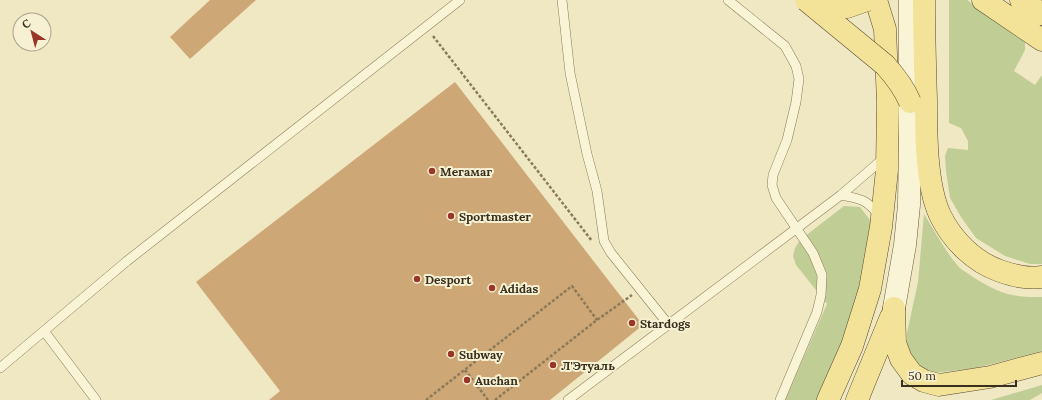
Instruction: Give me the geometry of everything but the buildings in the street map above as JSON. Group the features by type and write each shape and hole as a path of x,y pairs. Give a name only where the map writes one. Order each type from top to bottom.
{"main road":[{"path":"806,0 885,65 898,80 910,102"},
{"path":"814,0 825,6 848,7 867,0"},
{"path":"828,400 852,346 870,290 882,220 887,156 888,103 885,29 876,0"},
{"path":"910,0 909,205 905,245 894,308 895,343 901,358 912,374 924,381 939,385 990,376 1042,363"},
{"path":"924,0 926,128 934,197 940,215 953,236 970,255 988,267 1030,279 1042,278"},
{"path":"983,0 1042,40"},
{"path":"1021,0 1042,14"},
{"path":"857,400 894,308"},
{"path":"935,400 990,376"}],"lane":[{"path":"0,368 128,261 460,0"},
{"path":"562,0 570,73 587,154 597,191 604,241 611,253 668,324"},
{"path":"728,0 785,46 796,66 799,79 796,102 787,140 773,175 772,185 776,198 813,253 818,264 822,275 821,295 816,312 780,400"},
{"path":"568,400 841,195 887,156"},
{"path":"841,195 859,198 867,202 882,220"},
{"path":"44,331 96,400"}],"path":[{"path":"456,67 594,244"},
{"path":"426,400 572,286 598,320"},
{"path":"495,400 624,301"},
{"path":"465,370 488,400"}],"green space":[{"path":"949,0 967,0 1020,36 1025,41 1025,50 1014,71 1035,85 1042,75 1042,264 1030,264 1005,256 976,238 950,198 945,156 948,148 968,150 968,141 961,128 949,123"},
{"path":"844,206 860,207 873,224 870,270 824,400 785,400 827,304 796,265 793,256 795,248 800,240"},
{"path":"924,214 948,254 963,270 998,291 1022,297 1042,297 1042,351 976,368 934,373 915,364 907,350 907,333 918,282"},
{"path":"1042,385 1042,393 1030,400 991,400"}],"place":[{"name":"Мегамаг","path":"432,171"},
{"name":"Sportmaster","path":"451,216"},
{"name":"Desport","path":"417,279"},
{"name":"Adidas","path":"492,288"},
{"name":"Stardogs","path":"632,323"},
{"name":"Subway","path":"451,354"},
{"name":"Л'Этуаль","path":"553,365"},
{"name":"Auchan","path":"467,380"}]}
